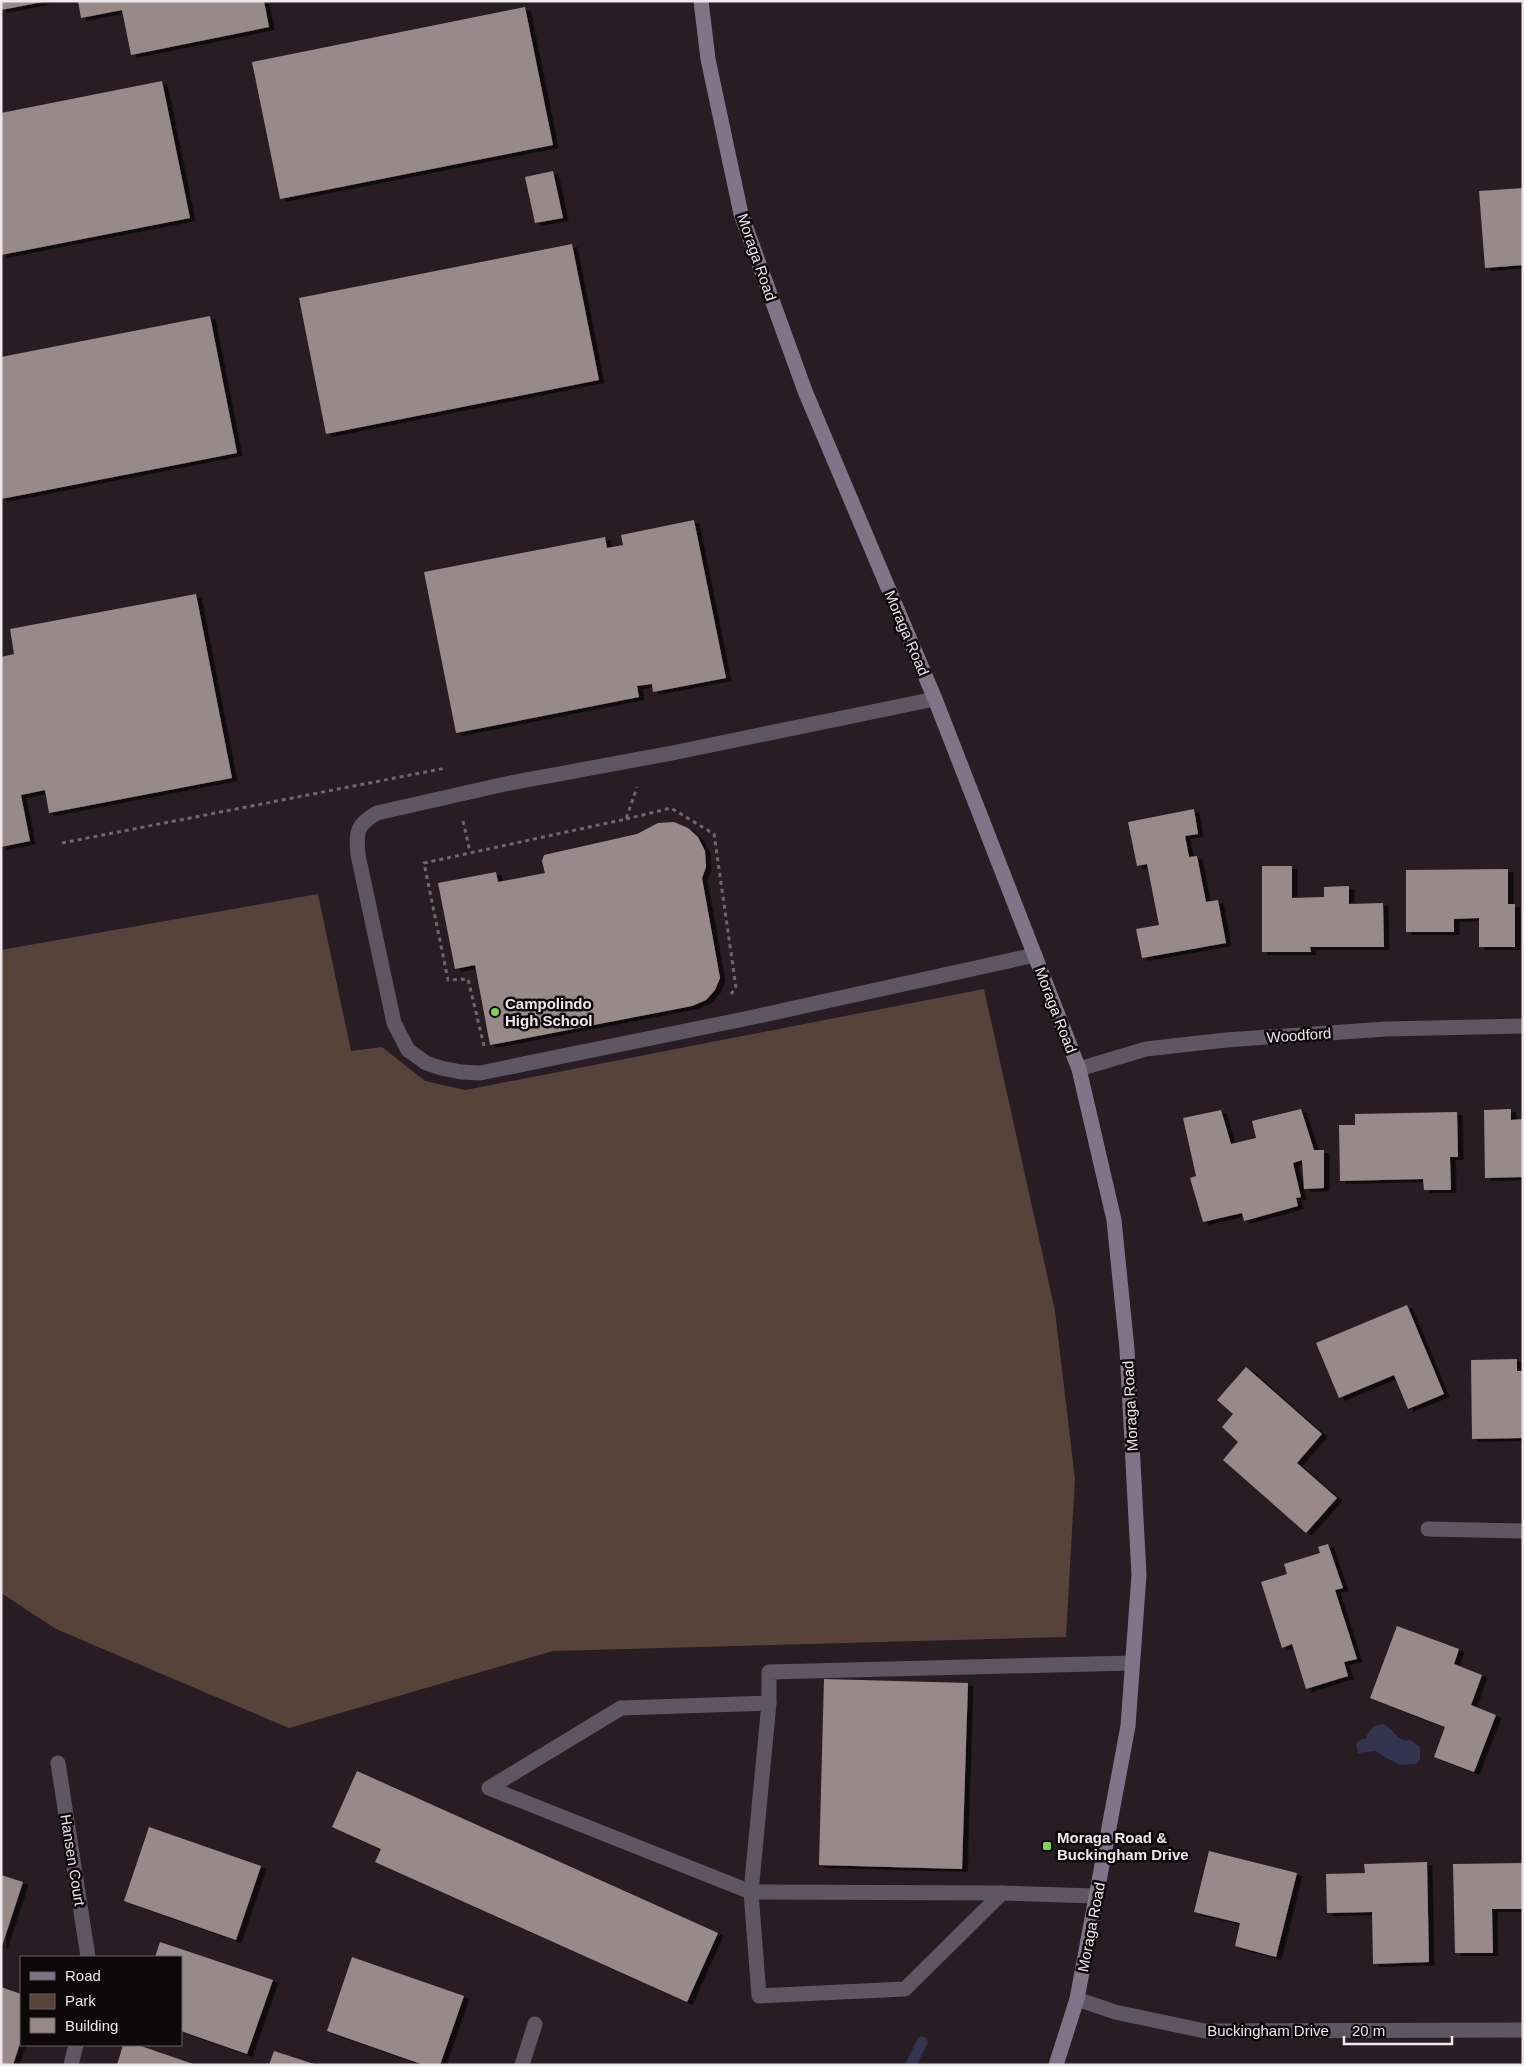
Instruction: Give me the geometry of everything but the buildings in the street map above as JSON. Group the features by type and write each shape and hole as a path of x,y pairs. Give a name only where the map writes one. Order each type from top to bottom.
{"main road":[{"name":"Moraga Road","path":"701,1 708,59 741,214 805,391 935,699 1079,1069 1114,1220 1127,1349 1139,1575 1128,1726 1077,1999 1056,2065"}],"street":[{"path":"935,699 646,758 505,784 377,813 364,821 356,835 358,855 394,1023 408,1050 426,1063 461,1072 480,1073 773,1013 1035,955"},
{"name":"Woodford","path":"1079,1069 1146,1049 1226,1040 1386,1029 1523,1026"},
{"path":"1428,1528 1523,1531"},
{"path":"1002,1893 905,1989 759,1996 751,1892 769,1703 769,1672 1132,1664"},
{"path":"769,1703 621,1708 489,1788 751,1892 1002,1893 1096,1896"},
{"name":"Hansen Court","path":"58,1764 88,1956"},
{"name":"Buckingham Drive","path":"1077,1999 1116,2012 1205,2031 1523,2030"},
{"path":"522,2065 535,2024"},
{"path":"72,2065 76,2046"}],"path":[{"path":"626,819 646,758"},
{"path":"485,1049 468,979 448,980 424,863 671,808 714,834 736,988 727,998"}],"green space":[{"path":"318,894 351,1051 382,1047 425,1081 465,1090 984,989 1055,1311 1075,1479 1066,1637 553,1651 289,1728 56,1629 1,1593 1,950"}],"water":[{"path":"1383,1724 1399,1738 1410,1740 1420,1747 1420,1759 1416,1764 1399,1765 1375,1751 1358,1753 1356,1744 1361,1739 1366,1738 1372,1728"}],"waterway":[{"path":"911,2065 922,2042"}],"place":[{"name":"Campolindo High School","path":"495,1012"},
{"name":"Moraga Road & Buckingham Drive","path":"1047,1846"}]}
